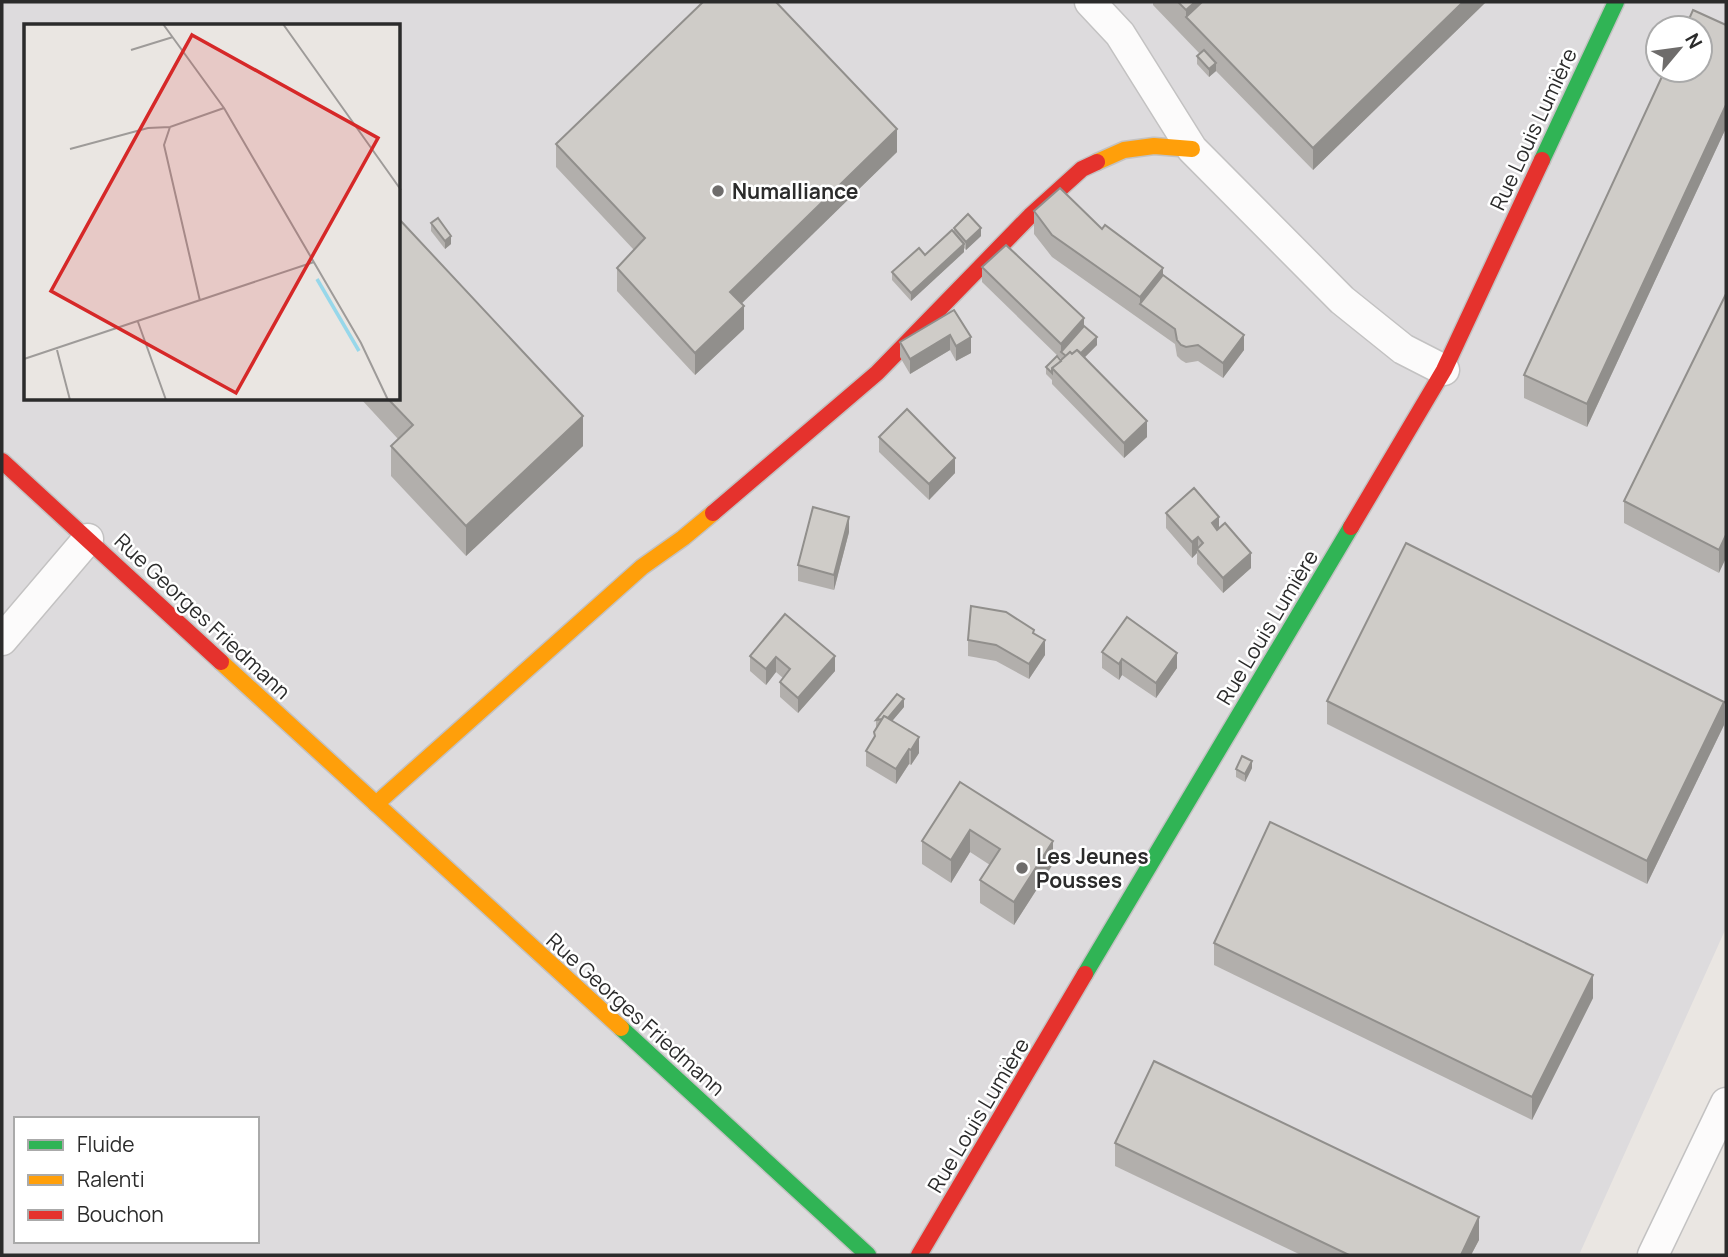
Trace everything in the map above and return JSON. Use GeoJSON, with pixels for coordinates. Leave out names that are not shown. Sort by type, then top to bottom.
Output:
{"type":"FeatureCollection","features":[{"type":"Feature","properties":{"kind":"street"},"geometry":{"type":"LineString","coordinates":[[1090,2],[1121,34],[1192,149],[1342,300],[1403,349],[1444,370]]}},
{"type":"Feature","properties":{"kind":"street","name":"Rue Louis Lumière"},"geometry":{"type":"LineString","coordinates":[[919,1255],[1444,370],[1616,2]]}},
{"type":"Feature","properties":{"kind":"street"},"geometry":{"type":"LineString","coordinates":[[376,804],[642,567],[682,538],[877,373],[1030,216],[1082,169],[1124,150],[1154,146],[1192,149]]}},
{"type":"Feature","properties":{"kind":"street","name":"Rue Georges Friedmann"},"geometry":{"type":"LineString","coordinates":[[2,461],[869,1255]]}},
{"type":"Feature","properties":{"kind":"street"},"geometry":{"type":"LineString","coordinates":[[2,640],[88,539]]}},
{"type":"Feature","properties":{"kind":"street"},"geometry":{"type":"LineString","coordinates":[[1653,1255],[1726,1103]]}},
{"type":"Feature","properties":{"kind":"shaded area"},"geometry":{"type":"Polygon","coordinates":[[[2,2],[1726,2],[1726,928],[1579,1255],[2,1255],[2,2]]]}},
{"type":"Feature","properties":{"kind":"building","name":"Numalliance"},"geometry":{"type":"Polygon","coordinates":[[[703,2],[776,2],[897,129],[730,292],[744,306],[695,353],[617,268],[645,238],[556,144],[703,2]]]}},
{"type":"Feature","properties":{"kind":"building"},"geometry":{"type":"Polygon","coordinates":[[[1178,2],[1195,2],[1186,10],[1178,2]]]}},
{"type":"Feature","properties":{"kind":"building"},"geometry":{"type":"Polygon","coordinates":[[[1202,2],[1463,2],[1313,148],[1186,17],[1202,2]]]}},
{"type":"Feature","properties":{"kind":"building"},"geometry":{"type":"Polygon","coordinates":[[[1714,20],[1726,25],[1726,105],[1587,404],[1524,375],[1659,84],[1714,84],[1714,20]]]}},
{"type":"Feature","properties":{"kind":"building"},"geometry":{"type":"Polygon","coordinates":[[[1204,50],[1216,63],[1209,69],[1197,56],[1204,50]]]}},
{"type":"Feature","properties":{"kind":"building"},"geometry":{"type":"Polygon","coordinates":[[[1060,188],[1102,229],[1105,225],[1163,268],[1140,297],[1052,235],[1034,211],[1060,188]]]}},
{"type":"Feature","properties":{"kind":"building"},"geometry":{"type":"Polygon","coordinates":[[[968,214],[981,228],[966,242],[954,228],[968,214]]]}},
{"type":"Feature","properties":{"kind":"building"},"geometry":{"type":"Polygon","coordinates":[[[438,218],[451,236],[445,241],[431,223],[438,218]]]}},
{"type":"Feature","properties":{"kind":"building"},"geometry":{"type":"Polygon","coordinates":[[[401,221],[583,416],[466,526],[391,446],[413,425],[390,401],[401,401],[401,221]]]}},
{"type":"Feature","properties":{"kind":"building"},"geometry":{"type":"Polygon","coordinates":[[[952,230],[964,244],[911,293],[892,272],[919,248],[925,255],[952,230]]]}},
{"type":"Feature","properties":{"kind":"building"},"geometry":{"type":"Polygon","coordinates":[[[1006,245],[1084,318],[1061,344],[982,267],[1006,245]]]}},
{"type":"Feature","properties":{"kind":"building"},"geometry":{"type":"Polygon","coordinates":[[[1163,275],[1244,335],[1223,363],[1198,345],[1181,345],[1175,329],[1140,304],[1163,275]]]}},
{"type":"Feature","properties":{"kind":"building"},"geometry":{"type":"Polygon","coordinates":[[[1726,294],[1726,535],[1719,550],[1624,501],[1726,294]]]}},
{"type":"Feature","properties":{"kind":"building"},"geometry":{"type":"Polygon","coordinates":[[[954,310],[971,337],[956,346],[950,335],[910,359],[900,342],[954,310]]]}},
{"type":"Feature","properties":{"kind":"building"},"geometry":{"type":"Polygon","coordinates":[[[1084,326],[1097,337],[1081,353],[1077,350],[1066,356],[1061,352],[1084,326]]]}},
{"type":"Feature","properties":{"kind":"building"},"geometry":{"type":"Polygon","coordinates":[[[1077,350],[1147,421],[1124,443],[1052,368],[1070,352],[1072,354],[1077,350]]]}},
{"type":"Feature","properties":{"kind":"building"},"geometry":{"type":"Polygon","coordinates":[[[1057,356],[1061,361],[1052,368],[1052,373],[1046,367],[1057,356]]]}},
{"type":"Feature","properties":{"kind":"building"},"geometry":{"type":"Polygon","coordinates":[[[907,409],[955,458],[929,484],[879,437],[907,409]]]}},
{"type":"Feature","properties":{"kind":"building"},"geometry":{"type":"Polygon","coordinates":[[[1194,488],[1219,517],[1212,523],[1217,530],[1225,523],[1251,553],[1223,578],[1197,549],[1203,543],[1198,537],[1192,542],[1166,513],[1194,488]]]}},
{"type":"Feature","properties":{"kind":"building"},"geometry":{"type":"Polygon","coordinates":[[[813,507],[849,517],[834,575],[798,565],[813,507]]]}},
{"type":"Feature","properties":{"kind":"building"},"geometry":{"type":"Polygon","coordinates":[[[1406,543],[1724,702],[1647,861],[1327,701],[1406,543]]]}},
{"type":"Feature","properties":{"kind":"building"},"geometry":{"type":"Polygon","coordinates":[[[971,606],[1006,612],[1045,640],[1029,664],[996,645],[968,640],[971,606]]]}},
{"type":"Feature","properties":{"kind":"building"},"geometry":{"type":"Polygon","coordinates":[[[785,614],[835,656],[798,698],[780,682],[790,669],[776,657],[766,669],[750,656],[785,614]]]}},
{"type":"Feature","properties":{"kind":"building"},"geometry":{"type":"Polygon","coordinates":[[[1127,617],[1177,653],[1156,683],[1122,659],[1119,664],[1102,652],[1127,617]]]}},
{"type":"Feature","properties":{"kind":"building"},"geometry":{"type":"Polygon","coordinates":[[[897,694],[904,699],[888,718],[884,716],[876,720],[897,694]]]}},
{"type":"Feature","properties":{"kind":"building"},"geometry":{"type":"Polygon","coordinates":[[[884,716],[919,737],[896,769],[866,751],[884,716]]]}},
{"type":"Feature","properties":{"kind":"building"},"geometry":{"type":"Polygon","coordinates":[[[1242,756],[1252,761],[1245,774],[1236,769],[1242,756]]]}},
{"type":"Feature","properties":{"kind":"building"},"geometry":{"type":"Polygon","coordinates":[[[960,782],[1053,841],[1014,902],[980,880],[1000,849],[970,830],[951,860],[922,841],[960,782]]]}},
{"type":"Feature","properties":{"kind":"building"},"geometry":{"type":"Polygon","coordinates":[[[1270,822],[1593,975],[1532,1097],[1214,943],[1270,822]]]}},
{"type":"Feature","properties":{"kind":"building"},"geometry":{"type":"Polygon","coordinates":[[[1154,1061],[1479,1217],[1461,1255],[1349,1255],[1115,1143],[1154,1061]]]}},
{"type":"Feature","properties":{"kind":"traffic: fast"},"geometry":{"type":"LineString","coordinates":[[1542,160],[1616,2]]}},
{"type":"Feature","properties":{"kind":"traffic: fast"},"geometry":{"type":"LineString","coordinates":[[1085,974],[1351,527]]}},
{"type":"Feature","properties":{"kind":"traffic: fast"},"geometry":{"type":"LineString","coordinates":[[621,1028],[868,1255]]}},
{"type":"Feature","properties":{"kind":"traffic: slow"},"geometry":{"type":"LineString","coordinates":[[1097,162],[1124,150],[1154,146],[1192,149]]}},
{"type":"Feature","properties":{"kind":"traffic: slow"},"geometry":{"type":"LineString","coordinates":[[376,804],[642,567],[713,513]]}},
{"type":"Feature","properties":{"kind":"traffic: slow"},"geometry":{"type":"LineString","coordinates":[[221,662],[621,1028]]}},
{"type":"Feature","properties":{"kind":"traffic: jam"},"geometry":{"type":"LineString","coordinates":[[1351,527],[1444,370],[1542,160]]}},
{"type":"Feature","properties":{"kind":"traffic: jam"},"geometry":{"type":"LineString","coordinates":[[713,513],[877,373],[1030,216],[1082,169],[1097,162]]}},
{"type":"Feature","properties":{"kind":"traffic: jam"},"geometry":{"type":"LineString","coordinates":[[2,461],[221,662]]}},
{"type":"Feature","properties":{"kind":"traffic: jam"},"geometry":{"type":"LineString","coordinates":[[919,1255],[1085,974]]}},
{"type":"Feature","properties":{"kind":"place","name":"Numalliance"},"geometry":{"type":"Point","coordinates":[718,191]}},
{"type":"Feature","properties":{"kind":"place","name":"Les Jeunes Pousses"},"geometry":{"type":"Point","coordinates":[1022,868]}}]}
